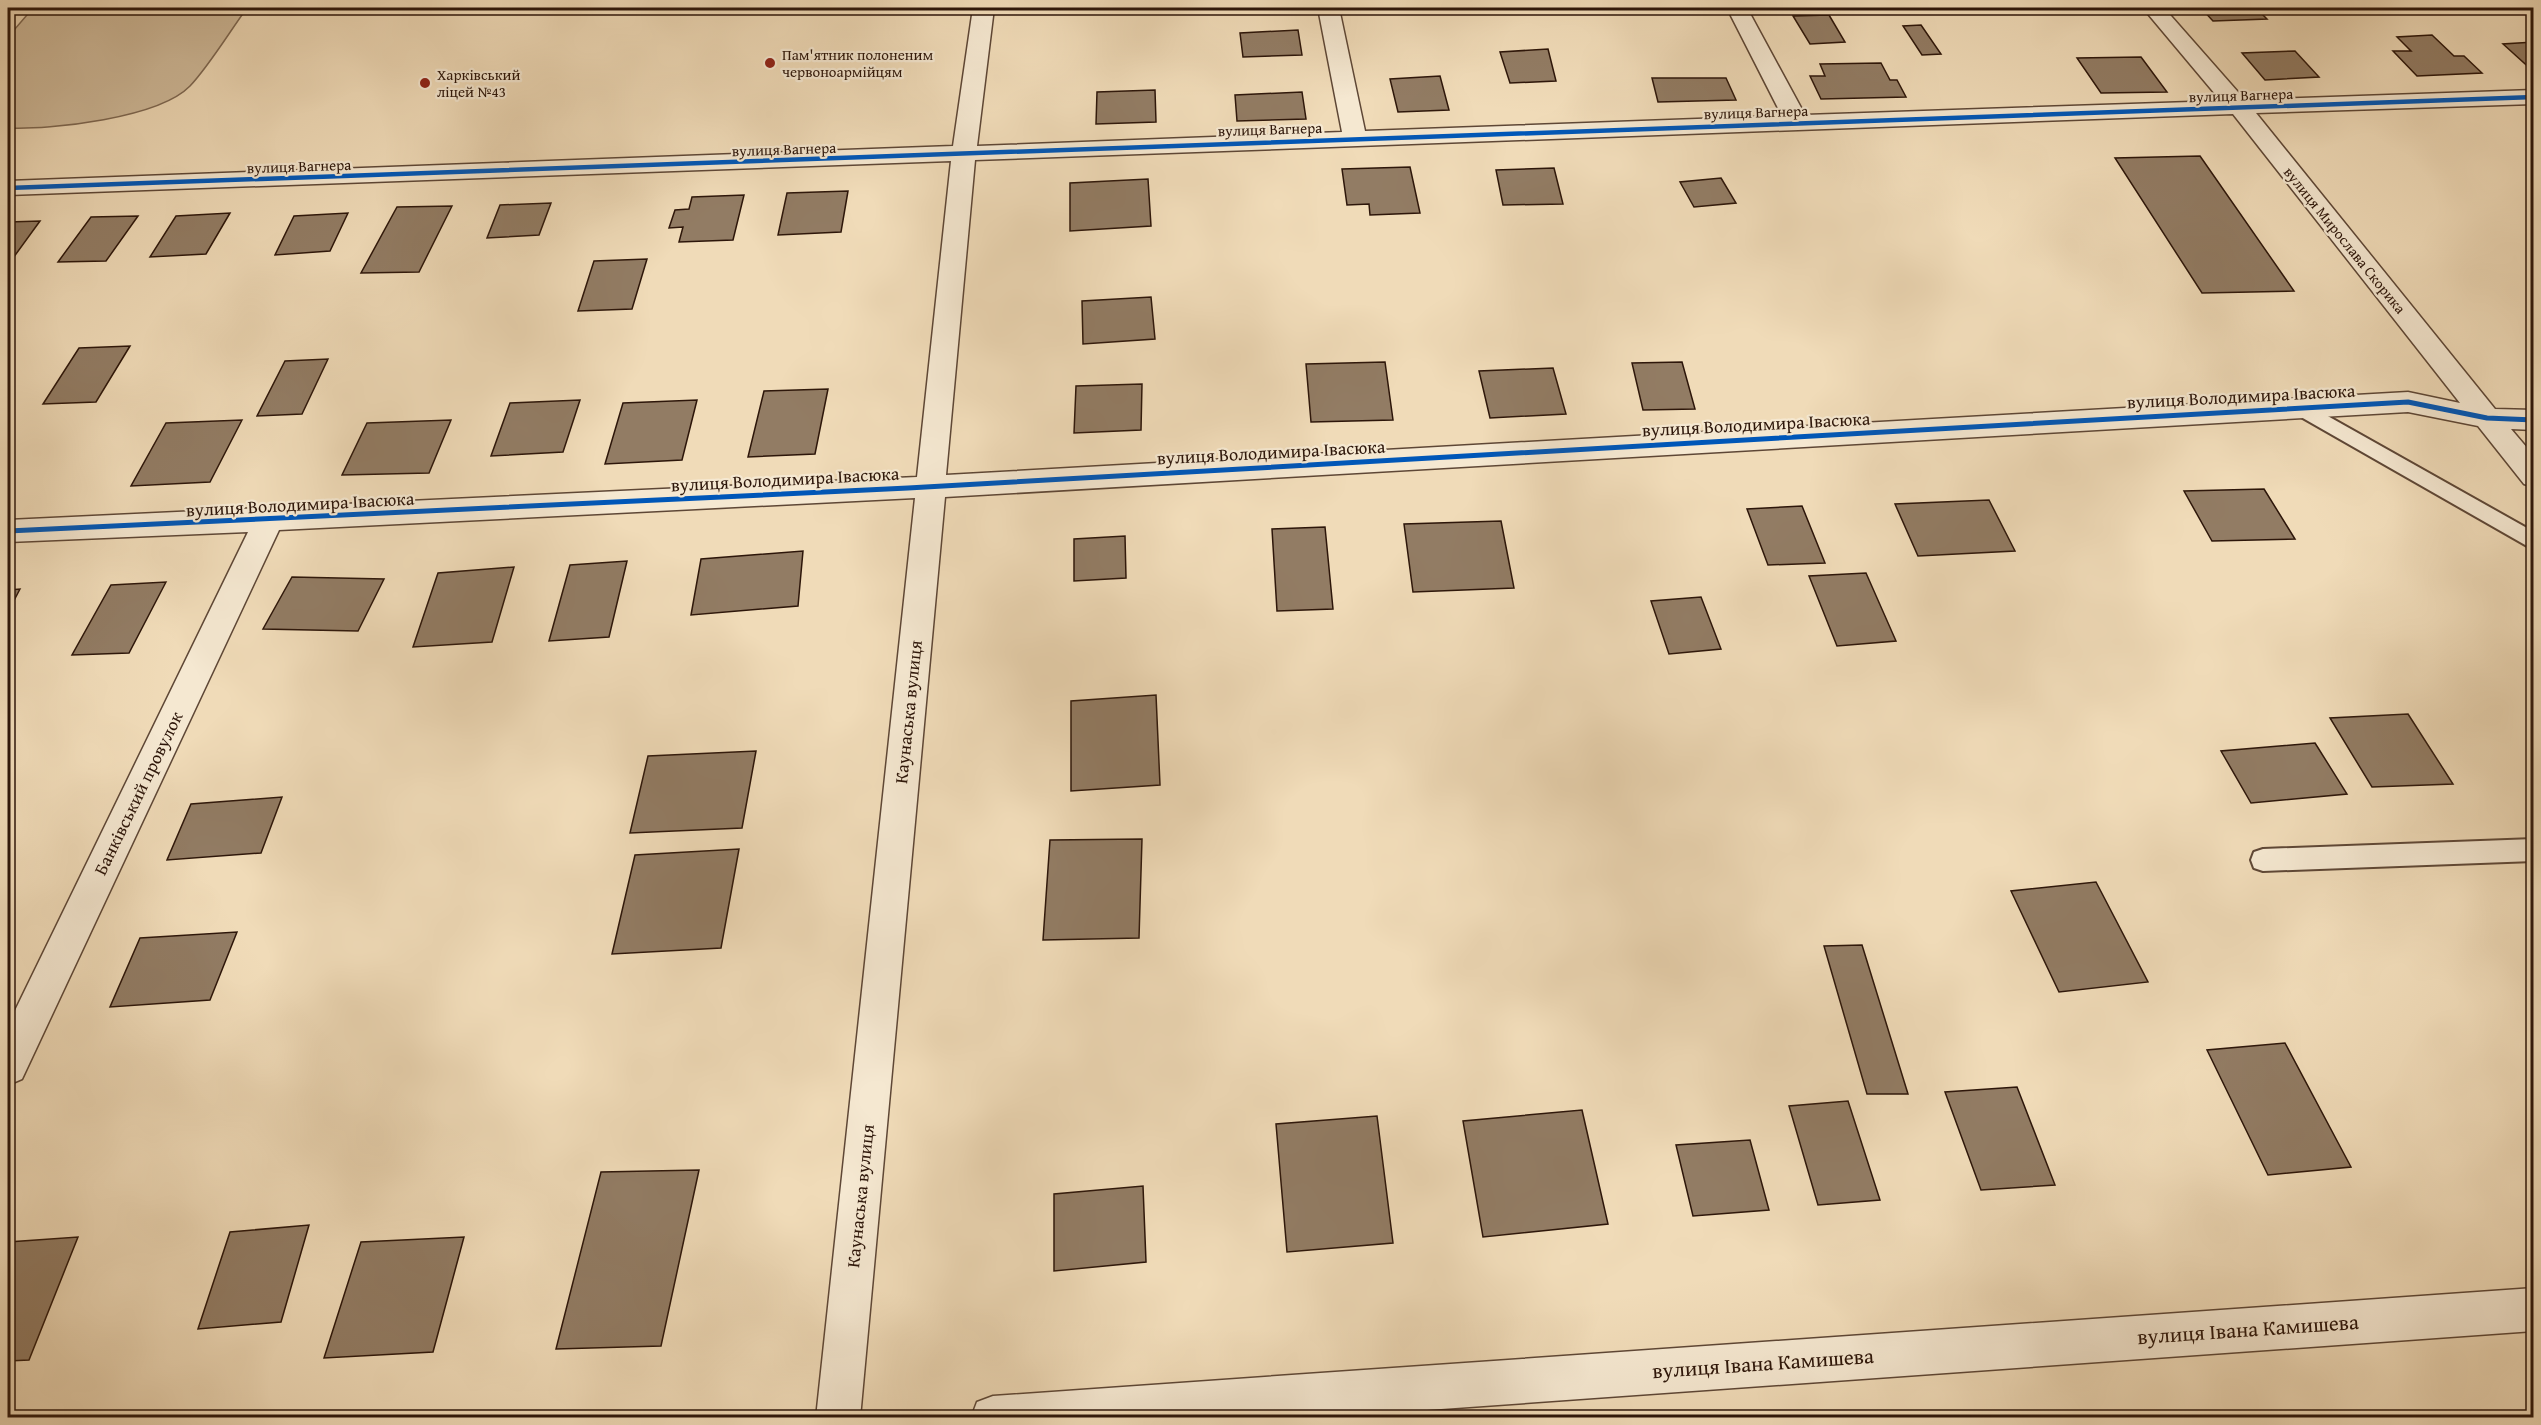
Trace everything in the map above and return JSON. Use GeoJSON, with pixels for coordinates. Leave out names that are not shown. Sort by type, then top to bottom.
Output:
{"type":"FeatureCollection","features":[{"type":"Feature","properties":{"kind":"street","name":"Каунаська вулиця"},"geometry":{"type":"LineString","coordinates":[[838,1418],[964,154],[983,8]]}},
{"type":"Feature","properties":{"kind":"street"},"geometry":{"type":"LineString","coordinates":[[1328,8],[1355,137]]}},
{"type":"Feature","properties":{"kind":"street"},"geometry":{"type":"LineString","coordinates":[[1737,8],[1797,122]]}},
{"type":"Feature","properties":{"kind":"street","name":"вулиця Мирослава Скорика"},"geometry":{"type":"LineString","coordinates":[[2153,8],[2239,107],[2534,477]]}},
{"type":"Feature","properties":{"kind":"street","name":"вулиця Вагнера"},"geometry":{"type":"LineString","coordinates":[[8,188],[964,154],[1355,137],[2534,97]]}},
{"type":"Feature","properties":{"kind":"street","name":"вулиця Володимира Івасюка"},"geometry":{"type":"LineString","coordinates":[[8,531],[268,521],[930,486],[2408,402],[2487,418],[2534,420]]}},
{"type":"Feature","properties":{"kind":"street","name":"Банківський провулок"},"geometry":{"type":"LineString","coordinates":[[8,1066],[268,521]]}},
{"type":"Feature","properties":{"kind":"street","name":"вулиця Івана Камишева"},"geometry":{"type":"LineString","coordinates":[[993,1418],[2534,1309]]}},
{"type":"Feature","properties":{"kind":"lane"},"geometry":{"type":"LineString","coordinates":[[2301,408],[2534,542]]}},
{"type":"Feature","properties":{"kind":"lane"},"geometry":{"type":"LineString","coordinates":[[2263,860],[2534,850]]}},
{"type":"Feature","properties":{"kind":"shaded area"},"geometry":{"type":"Polygon","coordinates":[[[33,8],[247,8],[197,78],[175,97],[155,106],[104,120],[50,127],[8,128],[8,37],[33,8]]]}},
{"type":"Feature","properties":{"kind":"building"},"geometry":{"type":"Polygon","coordinates":[[[344,8],[424,8],[422,11],[340,14],[344,8]]]}},
{"type":"Feature","properties":{"kind":"building"},"geometry":{"type":"Polygon","coordinates":[[[621,8],[720,8],[719,10],[618,14],[621,8]]]}},
{"type":"Feature","properties":{"kind":"building"},"geometry":{"type":"Polygon","coordinates":[[[2201,8],[2256,8],[2267,19],[2213,21],[2201,8]]]}},
{"type":"Feature","properties":{"kind":"building"},"geometry":{"type":"Polygon","coordinates":[[[1829,15],[1845,42],[1810,44],[1793,16],[1829,15]]]}},
{"type":"Feature","properties":{"kind":"building"},"geometry":{"type":"Polygon","coordinates":[[[1921,25],[1941,54],[1922,55],[1903,26],[1921,25]]]}},
{"type":"Feature","properties":{"kind":"building"},"geometry":{"type":"Polygon","coordinates":[[[1298,30],[1302,55],[1243,57],[1240,33],[1298,30]]]}},
{"type":"Feature","properties":{"kind":"building"},"geometry":{"type":"Polygon","coordinates":[[[2432,35],[2454,56],[2464,56],[2482,73],[2417,76],[2393,51],[2411,51],[2397,37],[2432,35]]]}},
{"type":"Feature","properties":{"kind":"building"},"geometry":{"type":"Polygon","coordinates":[[[2534,42],[2533,71],[2503,44],[2534,42]]]}},
{"type":"Feature","properties":{"kind":"building"},"geometry":{"type":"Polygon","coordinates":[[[1548,49],[1556,81],[1510,83],[1500,52],[1548,49]]]}},
{"type":"Feature","properties":{"kind":"building"},"geometry":{"type":"Polygon","coordinates":[[[2295,51],[2319,77],[2265,80],[2242,53],[2295,51]]]}},
{"type":"Feature","properties":{"kind":"building"},"geometry":{"type":"Polygon","coordinates":[[[2141,57],[2167,92],[2101,93],[2077,58],[2141,57]]]}},
{"type":"Feature","properties":{"kind":"building"},"geometry":{"type":"Polygon","coordinates":[[[1881,63],[1890,80],[1897,80],[1906,97],[1821,99],[1810,76],[1825,76],[1820,64],[1881,63]]]}},
{"type":"Feature","properties":{"kind":"building"},"geometry":{"type":"Polygon","coordinates":[[[1440,76],[1449,110],[1398,112],[1390,79],[1440,76]]]}},
{"type":"Feature","properties":{"kind":"building"},"geometry":{"type":"Polygon","coordinates":[[[1652,78],[1726,78],[1736,100],[1658,102],[1652,78]]]}},
{"type":"Feature","properties":{"kind":"building"},"geometry":{"type":"Polygon","coordinates":[[[1155,90],[1156,122],[1096,124],[1097,92],[1155,90]]]}},
{"type":"Feature","properties":{"kind":"building"},"geometry":{"type":"Polygon","coordinates":[[[1302,92],[1306,119],[1237,121],[1235,95],[1302,92]]]}},
{"type":"Feature","properties":{"kind":"building"},"geometry":{"type":"Polygon","coordinates":[[[2200,156],[2294,291],[2202,293],[2115,158],[2200,156]]]}},
{"type":"Feature","properties":{"kind":"building"},"geometry":{"type":"Polygon","coordinates":[[[1410,167],[1420,213],[1370,215],[1369,204],[1347,205],[1342,169],[1410,167]]]}},
{"type":"Feature","properties":{"kind":"building"},"geometry":{"type":"Polygon","coordinates":[[[1554,168],[1563,204],[1503,205],[1496,170],[1554,168]]]}},
{"type":"Feature","properties":{"kind":"building"},"geometry":{"type":"Polygon","coordinates":[[[1721,178],[1736,203],[1694,207],[1680,182],[1721,178]]]}},
{"type":"Feature","properties":{"kind":"building"},"geometry":{"type":"Polygon","coordinates":[[[1148,179],[1151,226],[1070,231],[1070,183],[1148,179]]]}},
{"type":"Feature","properties":{"kind":"building"},"geometry":{"type":"Polygon","coordinates":[[[848,191],[841,232],[778,235],[787,193],[848,191]]]}},
{"type":"Feature","properties":{"kind":"building"},"geometry":{"type":"Polygon","coordinates":[[[744,195],[733,240],[679,242],[683,227],[669,228],[675,210],[689,209],[692,197],[744,195]]]}},
{"type":"Feature","properties":{"kind":"building"},"geometry":{"type":"Polygon","coordinates":[[[551,203],[539,235],[487,238],[500,205],[551,203]]]}},
{"type":"Feature","properties":{"kind":"building"},"geometry":{"type":"Polygon","coordinates":[[[452,206],[419,272],[361,273],[397,207],[452,206]]]}},
{"type":"Feature","properties":{"kind":"building"},"geometry":{"type":"Polygon","coordinates":[[[230,213],[206,254],[150,257],[176,216],[230,213]]]}},
{"type":"Feature","properties":{"kind":"building"},"geometry":{"type":"Polygon","coordinates":[[[348,213],[330,251],[275,255],[294,216],[348,213]]]}},
{"type":"Feature","properties":{"kind":"building"},"geometry":{"type":"Polygon","coordinates":[[[138,216],[106,261],[58,262],[91,217],[138,216]]]}},
{"type":"Feature","properties":{"kind":"building"},"geometry":{"type":"Polygon","coordinates":[[[40,221],[8,265],[8,222],[40,221]]]}},
{"type":"Feature","properties":{"kind":"building"},"geometry":{"type":"Polygon","coordinates":[[[647,259],[632,309],[578,311],[594,261],[647,259]]]}},
{"type":"Feature","properties":{"kind":"building"},"geometry":{"type":"Polygon","coordinates":[[[1151,297],[1155,339],[1083,344],[1082,301],[1151,297]]]}},
{"type":"Feature","properties":{"kind":"building"},"geometry":{"type":"Polygon","coordinates":[[[130,346],[96,402],[43,404],[79,348],[130,346]]]}},
{"type":"Feature","properties":{"kind":"building"},"geometry":{"type":"Polygon","coordinates":[[[328,359],[302,414],[257,416],[285,361],[328,359]]]}},
{"type":"Feature","properties":{"kind":"building"},"geometry":{"type":"Polygon","coordinates":[[[1385,362],[1393,420],[1311,422],[1306,364],[1385,362]]]}},
{"type":"Feature","properties":{"kind":"building"},"geometry":{"type":"Polygon","coordinates":[[[1682,362],[1695,409],[1643,410],[1632,363],[1682,362]]]}},
{"type":"Feature","properties":{"kind":"building"},"geometry":{"type":"Polygon","coordinates":[[[1553,368],[1566,414],[1490,418],[1479,371],[1553,368]]]}},
{"type":"Feature","properties":{"kind":"building"},"geometry":{"type":"Polygon","coordinates":[[[1142,384],[1141,430],[1074,433],[1076,386],[1142,384]]]}},
{"type":"Feature","properties":{"kind":"building"},"geometry":{"type":"Polygon","coordinates":[[[828,389],[815,454],[748,457],[764,391],[828,389]]]}},
{"type":"Feature","properties":{"kind":"building"},"geometry":{"type":"Polygon","coordinates":[[[580,400],[563,452],[491,456],[510,403],[580,400]]]}},
{"type":"Feature","properties":{"kind":"building"},"geometry":{"type":"Polygon","coordinates":[[[697,400],[682,460],[605,464],[623,403],[697,400]]]}},
{"type":"Feature","properties":{"kind":"building"},"geometry":{"type":"Polygon","coordinates":[[[242,420],[210,482],[131,486],[166,423],[242,420]]]}},
{"type":"Feature","properties":{"kind":"building"},"geometry":{"type":"Polygon","coordinates":[[[451,420],[429,473],[342,475],[367,423],[451,420]]]}},
{"type":"Feature","properties":{"kind":"building"},"geometry":{"type":"Polygon","coordinates":[[[2264,489],[2295,539],[2212,541],[2184,491],[2264,489]]]}},
{"type":"Feature","properties":{"kind":"building"},"geometry":{"type":"Polygon","coordinates":[[[1989,500],[2015,551],[1918,556],[1895,504],[1989,500]]]}},
{"type":"Feature","properties":{"kind":"building"},"geometry":{"type":"Polygon","coordinates":[[[1802,506],[1825,563],[1768,565],[1747,509],[1802,506]]]}},
{"type":"Feature","properties":{"kind":"building"},"geometry":{"type":"Polygon","coordinates":[[[1501,521],[1514,588],[1413,592],[1404,524],[1501,521]]]}},
{"type":"Feature","properties":{"kind":"building"},"geometry":{"type":"Polygon","coordinates":[[[1325,527],[1333,609],[1277,611],[1272,529],[1325,527]]]}},
{"type":"Feature","properties":{"kind":"building"},"geometry":{"type":"Polygon","coordinates":[[[1125,536],[1126,578],[1074,581],[1074,539],[1125,536]]]}},
{"type":"Feature","properties":{"kind":"building"},"geometry":{"type":"Polygon","coordinates":[[[803,551],[798,606],[691,615],[701,559],[803,551]]]}},
{"type":"Feature","properties":{"kind":"building"},"geometry":{"type":"Polygon","coordinates":[[[627,561],[609,637],[549,641],[570,565],[627,561]]]}},
{"type":"Feature","properties":{"kind":"building"},"geometry":{"type":"Polygon","coordinates":[[[514,567],[492,642],[413,647],[438,573],[514,567]]]}},
{"type":"Feature","properties":{"kind":"building"},"geometry":{"type":"Polygon","coordinates":[[[1866,573],[1896,641],[1837,646],[1809,576],[1866,573]]]}},
{"type":"Feature","properties":{"kind":"building"},"geometry":{"type":"Polygon","coordinates":[[[292,577],[384,579],[358,631],[263,629],[292,577]]]}},
{"type":"Feature","properties":{"kind":"building"},"geometry":{"type":"Polygon","coordinates":[[[166,582],[129,653],[72,655],[111,585],[166,582]]]}},
{"type":"Feature","properties":{"kind":"building"},"geometry":{"type":"Polygon","coordinates":[[[20,589],[8,612],[8,590],[20,589]]]}},
{"type":"Feature","properties":{"kind":"building"},"geometry":{"type":"Polygon","coordinates":[[[1701,597],[1721,649],[1669,654],[1651,601],[1701,597]]]}},
{"type":"Feature","properties":{"kind":"building"},"geometry":{"type":"Polygon","coordinates":[[[1156,695],[1160,785],[1071,791],[1071,701],[1156,695]]]}},
{"type":"Feature","properties":{"kind":"building"},"geometry":{"type":"Polygon","coordinates":[[[2408,714],[2453,784],[2372,787],[2330,718],[2408,714]]]}},
{"type":"Feature","properties":{"kind":"building"},"geometry":{"type":"Polygon","coordinates":[[[2315,743],[2347,794],[2251,803],[2221,751],[2315,743]]]}},
{"type":"Feature","properties":{"kind":"building"},"geometry":{"type":"Polygon","coordinates":[[[756,751],[742,828],[630,833],[648,756],[756,751]]]}},
{"type":"Feature","properties":{"kind":"building"},"geometry":{"type":"Polygon","coordinates":[[[282,797],[261,853],[167,860],[191,804],[282,797]]]}},
{"type":"Feature","properties":{"kind":"building"},"geometry":{"type":"Polygon","coordinates":[[[1142,839],[1139,938],[1043,940],[1050,840],[1142,839]]]}},
{"type":"Feature","properties":{"kind":"building"},"geometry":{"type":"Polygon","coordinates":[[[739,849],[721,948],[612,954],[635,855],[739,849]]]}},
{"type":"Feature","properties":{"kind":"building"},"geometry":{"type":"Polygon","coordinates":[[[2096,882],[2148,982],[2059,992],[2011,891],[2096,882]]]}},
{"type":"Feature","properties":{"kind":"building"},"geometry":{"type":"Polygon","coordinates":[[[237,932],[210,1000],[110,1007],[140,938],[237,932]]]}},
{"type":"Feature","properties":{"kind":"building"},"geometry":{"type":"Polygon","coordinates":[[[1862,945],[1908,1094],[1867,1094],[1824,946],[1862,945]]]}},
{"type":"Feature","properties":{"kind":"building"},"geometry":{"type":"Polygon","coordinates":[[[2285,1043],[2351,1167],[2268,1175],[2207,1050],[2285,1043]]]}},
{"type":"Feature","properties":{"kind":"building"},"geometry":{"type":"Polygon","coordinates":[[[2017,1087],[2055,1185],[1981,1190],[1945,1092],[2017,1087]]]}},
{"type":"Feature","properties":{"kind":"building"},"geometry":{"type":"Polygon","coordinates":[[[1848,1101],[1880,1200],[1818,1205],[1789,1106],[1848,1101]]]}},
{"type":"Feature","properties":{"kind":"building"},"geometry":{"type":"Polygon","coordinates":[[[1582,1110],[1608,1224],[1483,1237],[1463,1121],[1582,1110]]]}},
{"type":"Feature","properties":{"kind":"building"},"geometry":{"type":"Polygon","coordinates":[[[1377,1116],[1393,1243],[1287,1252],[1276,1124],[1377,1116]]]}},
{"type":"Feature","properties":{"kind":"building"},"geometry":{"type":"Polygon","coordinates":[[[1750,1140],[1769,1210],[1693,1216],[1676,1145],[1750,1140]]]}},
{"type":"Feature","properties":{"kind":"building"},"geometry":{"type":"Polygon","coordinates":[[[699,1170],[661,1346],[556,1349],[601,1172],[699,1170]]]}},
{"type":"Feature","properties":{"kind":"building"},"geometry":{"type":"Polygon","coordinates":[[[1143,1186],[1146,1262],[1054,1271],[1054,1194],[1143,1186]]]}},
{"type":"Feature","properties":{"kind":"building"},"geometry":{"type":"Polygon","coordinates":[[[309,1225],[281,1322],[198,1329],[230,1232],[309,1225]]]}},
{"type":"Feature","properties":{"kind":"building"},"geometry":{"type":"Polygon","coordinates":[[[78,1237],[29,1360],[8,1361],[8,1242],[78,1237]]]}},
{"type":"Feature","properties":{"kind":"building"},"geometry":{"type":"Polygon","coordinates":[[[464,1237],[433,1352],[324,1358],[361,1242],[464,1237]]]}},
{"type":"Feature","properties":{"kind":"cycle path"},"geometry":{"type":"LineString","coordinates":[[8,188],[2534,97]]}},
{"type":"Feature","properties":{"kind":"cycle path"},"geometry":{"type":"LineString","coordinates":[[8,531],[908,488],[2408,402],[2487,418],[2534,420]]}},
{"type":"Feature","properties":{"kind":"place","name":"Пам'ятник полоненим червоноармійцям"},"geometry":{"type":"Point","coordinates":[770,63]}},
{"type":"Feature","properties":{"kind":"place","name":"Харківський ліцей №43"},"geometry":{"type":"Point","coordinates":[425,83]}}]}
